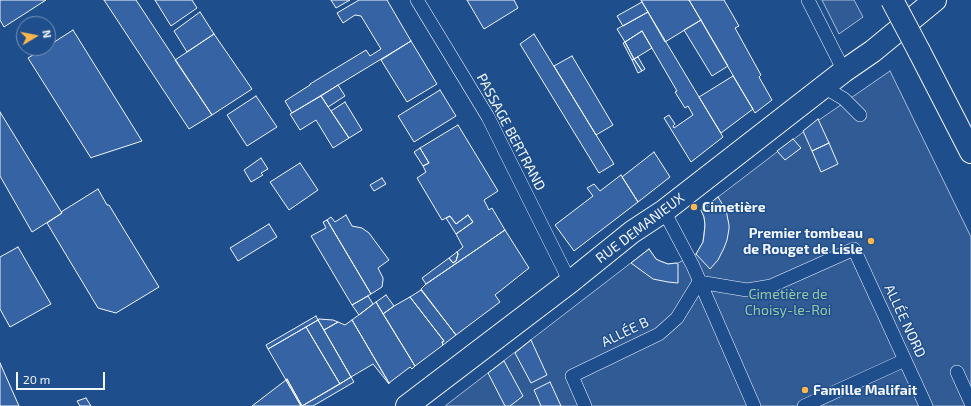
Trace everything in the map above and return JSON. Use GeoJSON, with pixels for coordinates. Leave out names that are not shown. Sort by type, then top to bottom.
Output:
{"type":"FeatureCollection","features":[{"type":"Feature","properties":{"kind":"street"},"geometry":{"type":"LineString","coordinates":[[892,0],[971,152]]}},
{"type":"Feature","properties":{"kind":"street","name":"RUE DEMANIEUX"},"geometry":{"type":"LineString","coordinates":[[407,406],[570,282],[632,232],[664,211],[844,71],[872,51],[934,0]]}},
{"type":"Feature","properties":{"kind":"lane","name":"PASSAGE BERTRAND"},"geometry":{"type":"LineString","coordinates":[[417,0],[488,117],[570,282]]}},
{"type":"Feature","properties":{"kind":"lane"},"geometry":{"type":"LineString","coordinates":[[808,0],[844,71]]}},
{"type":"Feature","properties":{"kind":"lane"},"geometry":{"type":"LineString","coordinates":[[824,87],[844,99],[860,115]]}},
{"type":"Feature","properties":{"kind":"lane"},"geometry":{"type":"LineString","coordinates":[[664,211],[689,258],[754,406]]}},
{"type":"Feature","properties":{"kind":"lane","name":"ALLÉE NORD"},"geometry":{"type":"LineString","coordinates":[[699,282],[747,290],[771,286],[854,249],[926,406]]}},
{"type":"Feature","properties":{"kind":"lane","name":"ALLÉE B"},"geometry":{"type":"LineString","coordinates":[[585,406],[572,376],[659,334],[677,318],[699,282]]}},
{"type":"Feature","properties":{"kind":"lane"},"geometry":{"type":"LineString","coordinates":[[804,406],[906,360]]}},
{"type":"Feature","properties":{"kind":"lane"},"geometry":{"type":"LineString","coordinates":[[957,372],[971,403]]}},
{"type":"Feature","properties":{"kind":"shaded area"},"geometry":{"type":"Polygon","coordinates":[[[822,0],[854,0],[863,17],[839,34],[822,0]]]}},
{"type":"Feature","properties":{"kind":"shaded area","name":"Cimetière de Choisy-le-Roi"},"geometry":{"type":"Polygon","coordinates":[[[890,71],[971,237],[971,406],[445,406],[649,249],[656,259],[668,264],[678,263],[696,254],[703,242],[705,225],[701,210],[819,120],[890,71]]]}},
{"type":"Feature","properties":{"kind":"building"},"geometry":{"type":"Polygon","coordinates":[[[0,0],[46,0],[21,16],[16,16],[16,19],[4,27],[0,20],[0,0]]]}},
{"type":"Feature","properties":{"kind":"building"},"geometry":{"type":"Polygon","coordinates":[[[104,0],[136,0],[212,115],[189,129],[104,0]]]}},
{"type":"Feature","properties":{"kind":"building"},"geometry":{"type":"Polygon","coordinates":[[[155,0],[192,0],[197,8],[171,26],[155,0]]]}},
{"type":"Feature","properties":{"kind":"building"},"geometry":{"type":"Polygon","coordinates":[[[331,0],[350,0],[336,8],[331,0]]]}},
{"type":"Feature","properties":{"kind":"building"},"geometry":{"type":"Polygon","coordinates":[[[359,0],[387,0],[411,41],[292,113],[285,101],[366,50],[370,56],[381,49],[361,16],[355,15],[343,23],[337,13],[359,0]]]}},
{"type":"Feature","properties":{"kind":"building"},"geometry":{"type":"Polygon","coordinates":[[[467,0],[514,0],[518,8],[484,29],[467,0]]]}},
{"type":"Feature","properties":{"kind":"building"},"geometry":{"type":"Polygon","coordinates":[[[641,0],[689,0],[701,20],[665,42],[641,0]]]}},
{"type":"Feature","properties":{"kind":"building"},"geometry":{"type":"Polygon","coordinates":[[[689,0],[724,0],[739,26],[735,28],[761,75],[759,77],[772,100],[755,113],[689,0]]]}},
{"type":"Feature","properties":{"kind":"building"},"geometry":{"type":"Polygon","coordinates":[[[642,2],[648,12],[623,26],[617,16],[642,2]]]}},
{"type":"Feature","properties":{"kind":"building"},"geometry":{"type":"Polygon","coordinates":[[[200,12],[214,34],[187,52],[174,31],[200,12]]]}},
{"type":"Feature","properties":{"kind":"building"},"geometry":{"type":"Polygon","coordinates":[[[648,12],[723,137],[691,162],[664,118],[669,115],[675,124],[673,126],[674,128],[693,115],[688,106],[685,108],[675,92],[677,91],[642,31],[625,42],[617,29],[648,12]]]}},
{"type":"Feature","properties":{"kind":"building"},"geometry":{"type":"Polygon","coordinates":[[[701,20],[728,66],[712,76],[684,30],[701,20]]]}},
{"type":"Feature","properties":{"kind":"building"},"geometry":{"type":"Polygon","coordinates":[[[73,30],[142,141],[91,158],[28,58],[31,56],[56,56],[56,41],[73,30]]]}},
{"type":"Feature","properties":{"kind":"building"},"geometry":{"type":"Polygon","coordinates":[[[642,31],[652,48],[634,59],[625,42],[642,31]]]}},
{"type":"Feature","properties":{"kind":"building"},"geometry":{"type":"Polygon","coordinates":[[[214,34],[252,89],[212,115],[175,60],[214,34]]]}},
{"type":"Feature","properties":{"kind":"building"},"geometry":{"type":"Polygon","coordinates":[[[534,34],[614,164],[599,173],[520,44],[534,34]]]}},
{"type":"Feature","properties":{"kind":"building"},"geometry":{"type":"Polygon","coordinates":[[[411,41],[437,84],[407,102],[381,60],[411,41]]]}},
{"type":"Feature","properties":{"kind":"building"},"geometry":{"type":"Polygon","coordinates":[[[625,42],[634,59],[632,60],[623,43],[625,42]]]}},
{"type":"Feature","properties":{"kind":"building"},"geometry":{"type":"Polygon","coordinates":[[[572,56],[613,125],[596,135],[554,66],[572,56]]]}},
{"type":"Feature","properties":{"kind":"building"},"geometry":{"type":"Polygon","coordinates":[[[638,57],[645,69],[642,71],[634,59],[638,57]]]}},
{"type":"Feature","properties":{"kind":"building"},"geometry":{"type":"Polygon","coordinates":[[[634,59],[642,71],[638,73],[632,60],[634,59]]]}},
{"type":"Feature","properties":{"kind":"building"},"geometry":{"type":"Polygon","coordinates":[[[733,76],[753,109],[721,133],[699,97],[733,76]]]}},
{"type":"Feature","properties":{"kind":"building"},"geometry":{"type":"Polygon","coordinates":[[[338,85],[345,96],[328,107],[321,96],[338,85]]]}},
{"type":"Feature","properties":{"kind":"building"},"geometry":{"type":"Polygon","coordinates":[[[440,90],[456,116],[414,142],[398,116],[440,90]]]}},
{"type":"Feature","properties":{"kind":"building"},"geometry":{"type":"Polygon","coordinates":[[[256,96],[277,127],[247,146],[227,115],[256,96]]]}},
{"type":"Feature","properties":{"kind":"building"},"geometry":{"type":"Polygon","coordinates":[[[321,96],[349,138],[333,148],[316,120],[300,130],[290,114],[321,96]]]}},
{"type":"Feature","properties":{"kind":"building"},"geometry":{"type":"Polygon","coordinates":[[[345,102],[362,130],[349,138],[331,111],[345,102]]]}},
{"type":"Feature","properties":{"kind":"building"},"geometry":{"type":"Polygon","coordinates":[[[0,112],[62,213],[32,232],[0,176],[0,112]]]}},
{"type":"Feature","properties":{"kind":"building"},"geometry":{"type":"Polygon","coordinates":[[[818,119],[829,143],[812,151],[803,131],[818,119]]]}},
{"type":"Feature","properties":{"kind":"building"},"geometry":{"type":"Polygon","coordinates":[[[458,125],[498,191],[484,200],[489,210],[492,208],[505,230],[426,284],[422,278],[449,258],[453,263],[456,261],[458,254],[457,252],[463,247],[456,234],[473,222],[468,215],[456,224],[450,216],[442,220],[417,178],[426,172],[423,166],[429,163],[420,148],[458,125]]]}},
{"type":"Feature","properties":{"kind":"building"},"geometry":{"type":"Polygon","coordinates":[[[793,139],[801,148],[785,160],[777,151],[793,139]]]}},
{"type":"Feature","properties":{"kind":"building"},"geometry":{"type":"Polygon","coordinates":[[[829,143],[838,164],[821,172],[812,151],[829,143]]]}},
{"type":"Feature","properties":{"kind":"building"},"geometry":{"type":"Polygon","coordinates":[[[420,148],[429,163],[423,166],[414,152],[420,148]]]}},
{"type":"Feature","properties":{"kind":"building"},"geometry":{"type":"Polygon","coordinates":[[[654,152],[670,177],[638,202],[622,177],[654,152]]]}},
{"type":"Feature","properties":{"kind":"building"},"geometry":{"type":"Polygon","coordinates":[[[261,158],[268,169],[261,173],[263,175],[251,182],[244,170],[261,158]]]}},
{"type":"Feature","properties":{"kind":"building"},"geometry":{"type":"Polygon","coordinates":[[[300,163],[318,190],[289,210],[270,182],[300,163]]]}},
{"type":"Feature","properties":{"kind":"building"},"geometry":{"type":"Polygon","coordinates":[[[621,175],[638,202],[574,251],[555,225],[593,196],[587,188],[594,184],[600,191],[621,175]]]}},
{"type":"Feature","properties":{"kind":"building"},"geometry":{"type":"Polygon","coordinates":[[[382,178],[386,184],[374,191],[370,185],[382,178]]]}},
{"type":"Feature","properties":{"kind":"building"},"geometry":{"type":"Polygon","coordinates":[[[98,189],[159,287],[116,313],[98,308],[47,223],[62,213],[61,212],[98,189]]]}},
{"type":"Feature","properties":{"kind":"building"},"geometry":{"type":"Polygon","coordinates":[[[718,197],[726,210],[729,229],[724,248],[718,260],[710,269],[696,254],[703,242],[704,235],[705,225],[701,210],[718,197]]]}},
{"type":"Feature","properties":{"kind":"building"},"geometry":{"type":"Polygon","coordinates":[[[346,215],[352,226],[362,228],[369,233],[389,260],[378,268],[383,278],[382,287],[371,294],[327,220],[331,217],[335,222],[346,215]]]}},
{"type":"Feature","properties":{"kind":"building"},"geometry":{"type":"Polygon","coordinates":[[[468,215],[473,222],[456,234],[446,218],[450,216],[456,224],[468,215]]]}},
{"type":"Feature","properties":{"kind":"building"},"geometry":{"type":"Polygon","coordinates":[[[327,220],[371,294],[352,305],[311,236],[326,228],[323,222],[327,220]]]}},
{"type":"Feature","properties":{"kind":"building"},"geometry":{"type":"Polygon","coordinates":[[[269,224],[277,237],[238,261],[230,248],[269,224]]]}},
{"type":"Feature","properties":{"kind":"building"},"geometry":{"type":"Polygon","coordinates":[[[505,230],[529,268],[495,295],[500,302],[456,335],[421,289],[426,284],[505,230]]]}},
{"type":"Feature","properties":{"kind":"building"},"geometry":{"type":"Polygon","coordinates":[[[18,247],[51,304],[10,327],[0,309],[0,257],[18,247]]]}},
{"type":"Feature","properties":{"kind":"building"},"geometry":{"type":"Polygon","coordinates":[[[649,249],[656,259],[668,264],[678,264],[678,283],[653,279],[631,263],[649,249]]]}},
{"type":"Feature","properties":{"kind":"building"},"geometry":{"type":"Polygon","coordinates":[[[457,252],[458,254],[456,261],[453,263],[449,258],[457,252]]]}},
{"type":"Feature","properties":{"kind":"building"},"geometry":{"type":"Polygon","coordinates":[[[421,290],[456,335],[443,345],[442,342],[444,341],[410,297],[421,290]]]}},
{"type":"Feature","properties":{"kind":"building"},"geometry":{"type":"Polygon","coordinates":[[[386,295],[394,306],[383,314],[376,302],[386,295]]]}},
{"type":"Feature","properties":{"kind":"building"},"geometry":{"type":"Polygon","coordinates":[[[368,296],[373,304],[359,315],[352,305],[368,296]]]}},
{"type":"Feature","properties":{"kind":"building"},"geometry":{"type":"Polygon","coordinates":[[[410,297],[444,341],[442,342],[443,345],[415,366],[383,314],[410,297]]]}},
{"type":"Feature","properties":{"kind":"building"},"geometry":{"type":"Polygon","coordinates":[[[376,302],[415,366],[412,369],[410,367],[389,383],[352,320],[376,302]]]}},
{"type":"Feature","properties":{"kind":"building"},"geometry":{"type":"Polygon","coordinates":[[[316,316],[318,320],[268,349],[266,345],[316,316]]]}},
{"type":"Feature","properties":{"kind":"building"},"geometry":{"type":"Polygon","coordinates":[[[318,320],[338,322],[324,330],[318,320]]]}},
{"type":"Feature","properties":{"kind":"building"},"geometry":{"type":"Polygon","coordinates":[[[318,320],[351,377],[340,384],[306,327],[318,320]]]}},
{"type":"Feature","properties":{"kind":"building"},"geometry":{"type":"Polygon","coordinates":[[[352,320],[389,384],[373,364],[351,377],[324,330],[338,322],[345,325],[352,320]]]}},
{"type":"Feature","properties":{"kind":"building"},"geometry":{"type":"Polygon","coordinates":[[[306,327],[340,384],[302,406],[268,349],[306,327]]]}},
{"type":"Feature","properties":{"kind":"building"},"geometry":{"type":"Polygon","coordinates":[[[531,340],[547,375],[531,383],[515,353],[531,340]]]}},
{"type":"Feature","properties":{"kind":"building"},"geometry":{"type":"Polygon","coordinates":[[[504,361],[523,396],[510,406],[505,406],[488,373],[504,361]]]}},
{"type":"Feature","properties":{"kind":"building"},"geometry":{"type":"Polygon","coordinates":[[[0,363],[19,406],[0,406],[0,363]]]}},
{"type":"Feature","properties":{"kind":"building"},"geometry":{"type":"Polygon","coordinates":[[[351,377],[354,382],[313,406],[302,406],[351,377]]]}},
{"type":"Feature","properties":{"kind":"building"},"geometry":{"type":"Polygon","coordinates":[[[287,379],[302,406],[286,380],[287,379]]]}},
{"type":"Feature","properties":{"kind":"building"},"geometry":{"type":"Polygon","coordinates":[[[286,380],[301,406],[252,406],[286,380]]]}},
{"type":"Feature","properties":{"kind":"building"},"geometry":{"type":"Polygon","coordinates":[[[550,382],[561,406],[541,406],[534,390],[550,382]]]}},
{"type":"Feature","properties":{"kind":"building"},"geometry":{"type":"Polygon","coordinates":[[[86,398],[91,406],[80,406],[77,401],[86,398]]]}},
{"type":"Feature","properties":{"kind":"place","name":"Cimetière"},"geometry":{"type":"Point","coordinates":[694,207]}},
{"type":"Feature","properties":{"kind":"place","name":"Premier tombeau de Rouget de Lisle"},"geometry":{"type":"Point","coordinates":[871,241]}},
{"type":"Feature","properties":{"kind":"place","name":"Famille Malifait"},"geometry":{"type":"Point","coordinates":[805,390]}}]}
